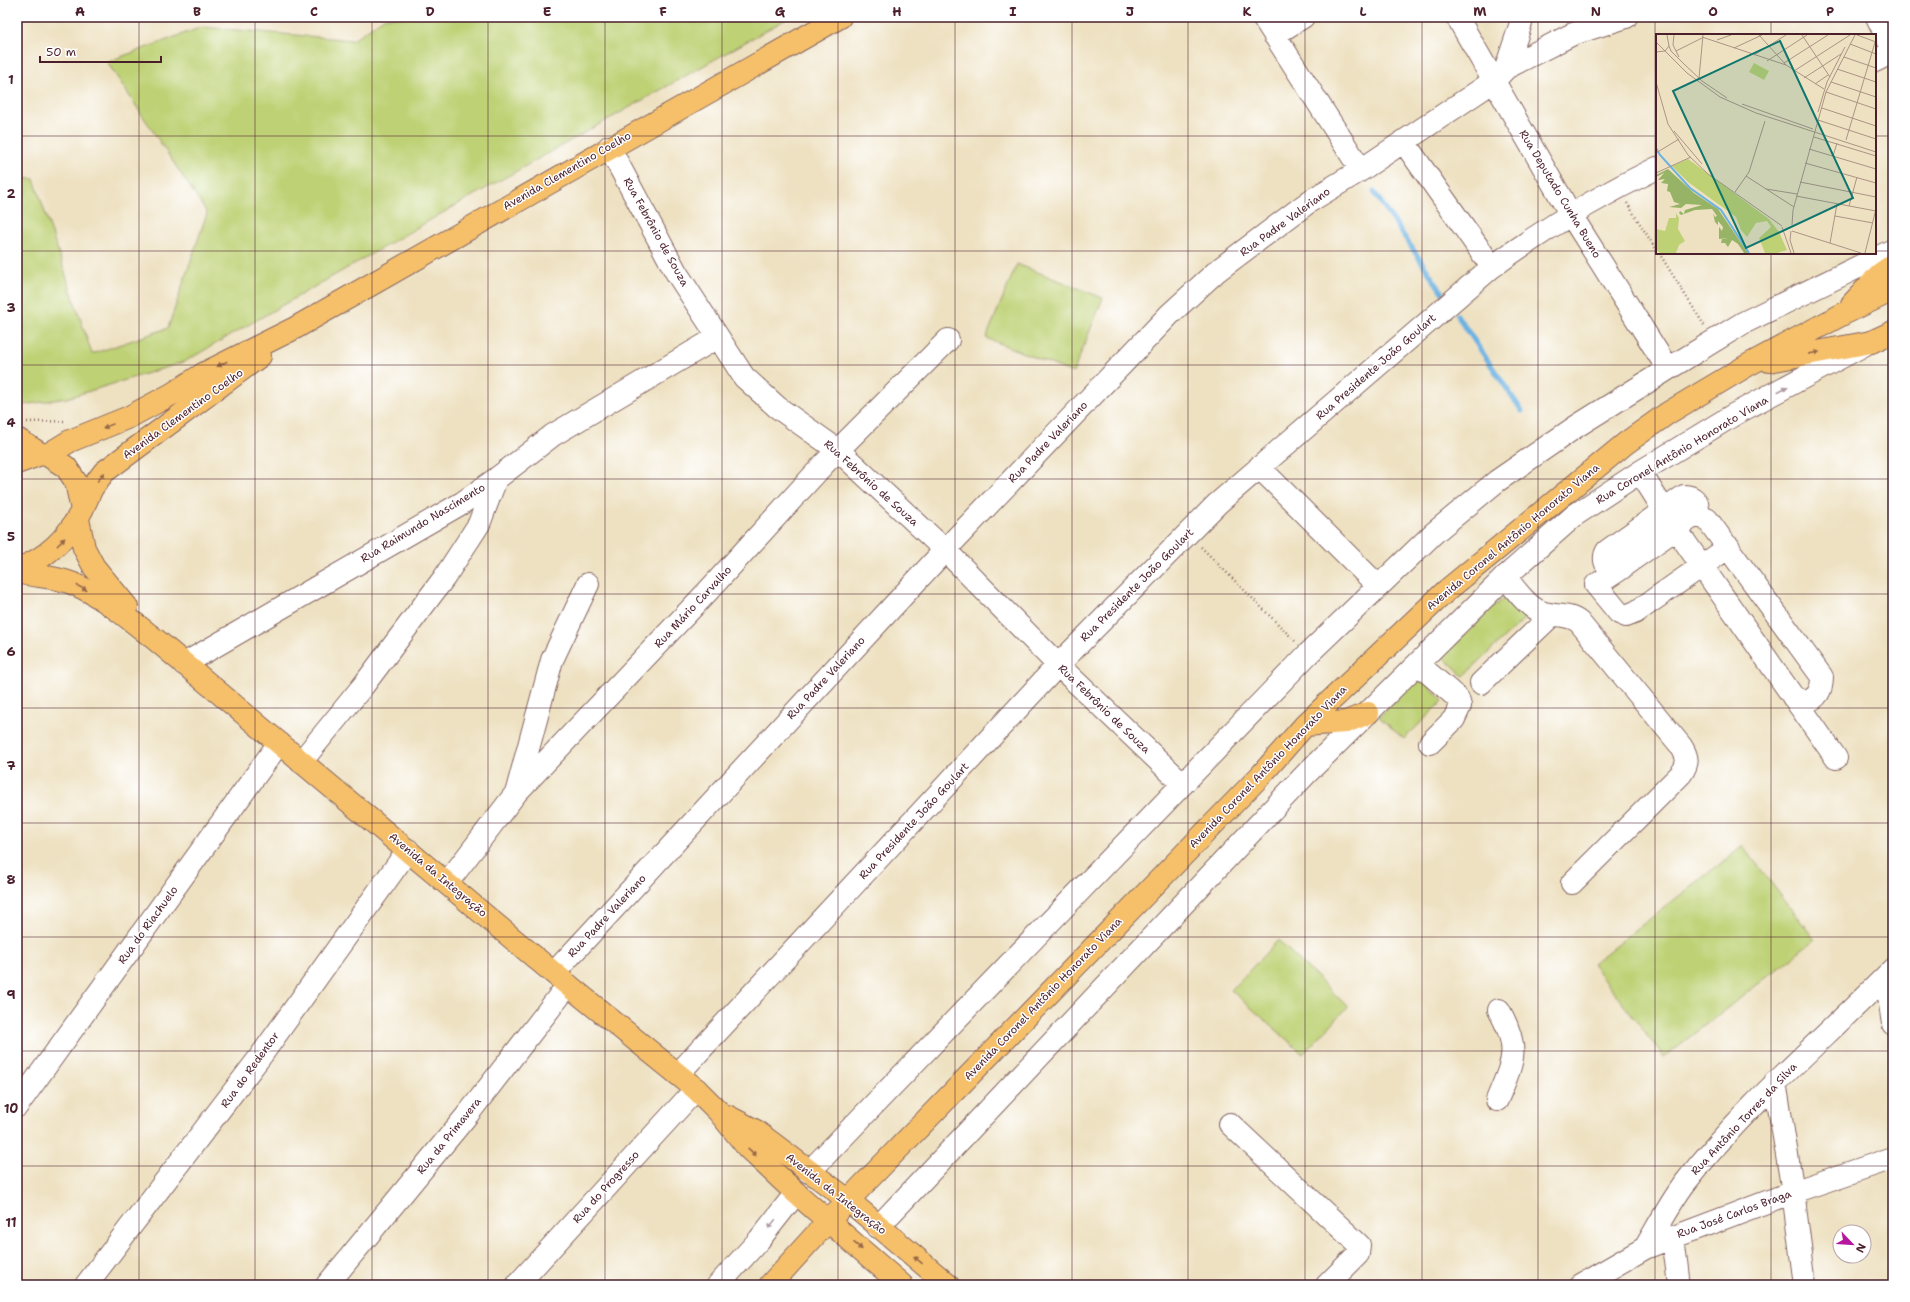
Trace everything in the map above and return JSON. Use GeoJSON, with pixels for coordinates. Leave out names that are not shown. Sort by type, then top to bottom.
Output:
{"type":"FeatureCollection","features":[{"type":"Feature","properties":{"kind":"main road","name":"Avenida Clementino Coelho"},"geometry":{"type":"LineString","coordinates":[[17,462],[44,455],[70,441],[129,417],[172,394],[203,374],[295,328],[609,147],[840,17]]}},
{"type":"Feature","properties":{"kind":"main road"},"geometry":{"type":"LineString","coordinates":[[1843,314],[1880,274],[1893,265]]}},
{"type":"Feature","properties":{"kind":"main road","name":"Avenida Coronel Antônio Honorato Viana"},"geometry":{"type":"LineString","coordinates":[[770,1285],[848,1200],[1262,774],[1306,725],[1446,591],[1608,457],[1668,413],[1748,365],[1843,314],[1893,290]]}},
{"type":"Feature","properties":{"kind":"main road","name":"Avenida Clementino Coelho"},"geometry":{"type":"LineString","coordinates":[[17,571],[30,565],[54,549],[67,536],[80,515],[92,488],[104,472],[246,368],[295,328]]}},
{"type":"Feature","properties":{"kind":"main road","name":"Rua Coronel Antônio Honorato Viana"},"geometry":{"type":"LineString","coordinates":[[1871,342],[1893,332]]}},
{"type":"Feature","properties":{"kind":"main road"},"geometry":{"type":"LineString","coordinates":[[1748,365],[1871,342]]}},
{"type":"Feature","properties":{"kind":"main road","name":"Avenida da Integração"},"geometry":{"type":"LineString","coordinates":[[17,439],[66,467],[76,482],[84,548],[94,567],[156,640]]}},
{"type":"Feature","properties":{"kind":"main road","name":"Avenida da Integração"},"geometry":{"type":"LineString","coordinates":[[17,571],[50,577],[73,584],[97,596],[156,640],[447,882],[561,979],[696,1089],[718,1111],[748,1148],[796,1193],[829,1220],[902,1285]]}},
{"type":"Feature","properties":{"kind":"main road"},"geometry":{"type":"LineString","coordinates":[[1306,725],[1346,722],[1368,713]]}},
{"type":"Feature","properties":{"kind":"main road","name":"Avenida da Integração"},"geometry":{"type":"LineString","coordinates":[[718,1111],[756,1131],[848,1200],[948,1285]]}},
{"type":"Feature","properties":{"kind":"street"},"geometry":{"type":"LineString","coordinates":[[1263,17],[1361,170]]}},
{"type":"Feature","properties":{"kind":"street"},"geometry":{"type":"LineString","coordinates":[[1274,35],[1303,17]]}},
{"type":"Feature","properties":{"kind":"street","name":"Rua Deputado Cunha Bueno"},"geometry":{"type":"LineString","coordinates":[[1458,17],[1500,74],[1571,215],[1668,368]]}},
{"type":"Feature","properties":{"kind":"street"},"geometry":{"type":"LineString","coordinates":[[1500,74],[1523,17]]}},
{"type":"Feature","properties":{"kind":"street","name":"Rua Padre Valeriano"},"geometry":{"type":"LineString","coordinates":[[561,979],[945,550],[1170,314],[1217,271],[1297,210],[1361,170],[1500,74],[1573,34],[1626,17]]}},
{"type":"Feature","properties":{"kind":"street"},"geometry":{"type":"LineString","coordinates":[[1876,60],[1893,51],[1877,17]]}},
{"type":"Feature","properties":{"kind":"street"},"geometry":{"type":"LineString","coordinates":[[1403,141],[1492,267]]}},
{"type":"Feature","properties":{"kind":"street","name":"Rua Febrônio de Souza"},"geometry":{"type":"LineString","coordinates":[[609,147],[676,272],[744,378],[777,407],[839,451],[945,550],[1058,665],[1183,784]]}},
{"type":"Feature","properties":{"kind":"street","name":"Rua Presidente João Goulart"},"geometry":{"type":"LineString","coordinates":[[678,1074],[1058,665],[1217,504],[1492,267],[1522,245],[1617,187],[1656,168]]}},
{"type":"Feature","properties":{"kind":"street"},"geometry":{"type":"LineString","coordinates":[[809,1172],[1308,654],[1434,533],[1497,481],[1577,426],[1668,368],[1743,323],[1893,250]]}},
{"type":"Feature","properties":{"kind":"street","name":"Rua Raimundo Nascimento"},"geometry":{"type":"LineString","coordinates":[[184,664],[455,506],[496,479],[553,435],[718,337]]}},
{"type":"Feature","properties":{"kind":"street","name":"Rua Mário Carvalho"},"geometry":{"type":"LineString","coordinates":[[447,882],[516,793],[710,590],[824,464],[839,451],[948,340]]}},
{"type":"Feature","properties":{"kind":"street","name":"Rua Coronel Antônio Honorato Viana"},"geometry":{"type":"LineString","coordinates":[[878,1227],[1337,742],[1505,577],[1575,515],[1640,472],[1735,414],[1871,342]]}},
{"type":"Feature","properties":{"kind":"street"},"geometry":{"type":"LineString","coordinates":[[1259,467],[1378,586]]}},
{"type":"Feature","properties":{"kind":"street"},"geometry":{"type":"LineString","coordinates":[[1640,472],[1664,511],[1683,524],[1701,566],[1836,758]]}},
{"type":"Feature","properties":{"kind":"street"},"geometry":{"type":"LineString","coordinates":[[301,762],[363,686],[444,578],[479,524],[496,479]]}},
{"type":"Feature","properties":{"kind":"street"},"geometry":{"type":"LineString","coordinates":[[1622,568],[1615,570],[1608,567],[1604,561],[1607,552],[1681,498],[1691,497],[1697,502],[1698,510],[1683,524]]}},
{"type":"Feature","properties":{"kind":"street"},"geometry":{"type":"LineString","coordinates":[[1729,547],[1636,612],[1626,616],[1615,609],[1596,585],[1696,516],[1707,519],[1729,547],[1822,677],[1820,692],[1815,697],[1805,702],[1793,697]]}},
{"type":"Feature","properties":{"kind":"street"},"geometry":{"type":"LineString","coordinates":[[1505,577],[1530,606],[1540,612],[1574,618],[1579,622],[1682,746],[1687,757],[1688,763],[1681,774],[1572,883]]}},
{"type":"Feature","properties":{"kind":"street"},"geometry":{"type":"LineString","coordinates":[[516,793],[552,660],[588,584]]}},
{"type":"Feature","properties":{"kind":"street"},"geometry":{"type":"LineString","coordinates":[[1481,683],[1552,615]]}},
{"type":"Feature","properties":{"kind":"street"},"geometry":{"type":"LineString","coordinates":[[1418,664],[1454,695],[1458,699],[1460,706],[1454,719],[1430,743]]}},
{"type":"Feature","properties":{"kind":"street","name":"Rua do Riachuelo"},"geometry":{"type":"LineString","coordinates":[[17,1106],[279,743]]}},
{"type":"Feature","properties":{"kind":"street","name":"Rua do Redentor"},"geometry":{"type":"LineString","coordinates":[[86,1285],[199,1140],[408,850]]}},
{"type":"Feature","properties":{"kind":"street"},"geometry":{"type":"LineString","coordinates":[[1890,973],[1893,1024]]}},
{"type":"Feature","properties":{"kind":"street","name":"Rua Antônio Torres da Silva"},"geometry":{"type":"LineString","coordinates":[[1645,1248],[1685,1183],[1775,1082],[1890,973]]}},
{"type":"Feature","properties":{"kind":"street","name":"Rua da Primavera"},"geometry":{"type":"LineString","coordinates":[[327,1285],[468,1114],[561,979]]}},
{"type":"Feature","properties":{"kind":"street"},"geometry":{"type":"LineString","coordinates":[[1497,1100],[1514,1054],[1510,1035],[1498,1010]]}},
{"type":"Feature","properties":{"kind":"street"},"geometry":{"type":"LineString","coordinates":[[1775,1082],[1793,1192],[1805,1285]]}},
{"type":"Feature","properties":{"kind":"street","name":"Rua do Progresso"},"geometry":{"type":"LineString","coordinates":[[517,1285],[696,1089]]}},
{"type":"Feature","properties":{"kind":"street"},"geometry":{"type":"LineString","coordinates":[[1230,1124],[1359,1245],[1358,1254],[1327,1285]]}},
{"type":"Feature","properties":{"kind":"street","name":"Rua José Carlos Braga"},"geometry":{"type":"LineString","coordinates":[[1581,1285],[1645,1248],[1793,1192],[1893,1158]]}},
{"type":"Feature","properties":{"kind":"street"},"geometry":{"type":"LineString","coordinates":[[718,1285],[759,1240],[796,1193]]}},
{"type":"Feature","properties":{"kind":"street"},"geometry":{"type":"LineString","coordinates":[[1673,1237],[1679,1285]]}},
{"type":"Feature","properties":{"kind":"path"},"geometry":{"type":"LineString","coordinates":[[1617,187],[1656,249]]}},
{"type":"Feature","properties":{"kind":"path"},"geometry":{"type":"LineString","coordinates":[[1659,254],[1714,340]]}},
{"type":"Feature","properties":{"kind":"path"},"geometry":{"type":"LineString","coordinates":[[1188,533],[1308,654]]}},
{"type":"Feature","properties":{"kind":"green space"},"geometry":{"type":"Polygon","coordinates":[[[385,17],[790,17],[460,203],[184,362],[67,398],[17,406],[17,178],[34,179],[92,354],[168,328],[207,213],[107,62],[202,27],[353,40],[385,17]]]}},
{"type":"Feature","properties":{"kind":"green space"},"geometry":{"type":"Polygon","coordinates":[[[1017,264],[1103,298],[1073,373],[986,338],[1017,264]]]}},
{"type":"Feature","properties":{"kind":"green space"},"geometry":{"type":"Polygon","coordinates":[[[1503,598],[1525,618],[1464,676],[1442,656],[1503,598]]]}},
{"type":"Feature","properties":{"kind":"green space"},"geometry":{"type":"Polygon","coordinates":[[[1420,677],[1443,701],[1404,739],[1379,717],[1420,677]]]}},
{"type":"Feature","properties":{"kind":"green space"},"geometry":{"type":"Polygon","coordinates":[[[1743,846],[1815,940],[1664,1057],[1592,964],[1743,846]]]}},
{"type":"Feature","properties":{"kind":"green space"},"geometry":{"type":"Polygon","coordinates":[[[1278,940],[1348,1007],[1303,1054],[1231,990],[1278,940]]]}},
{"type":"Feature","properties":{"kind":"waterway"},"geometry":{"type":"LineString","coordinates":[[1374,192],[1442,292]]}},
{"type":"Feature","properties":{"kind":"waterway"},"geometry":{"type":"LineString","coordinates":[[1457,315],[1522,411]]}}]}
